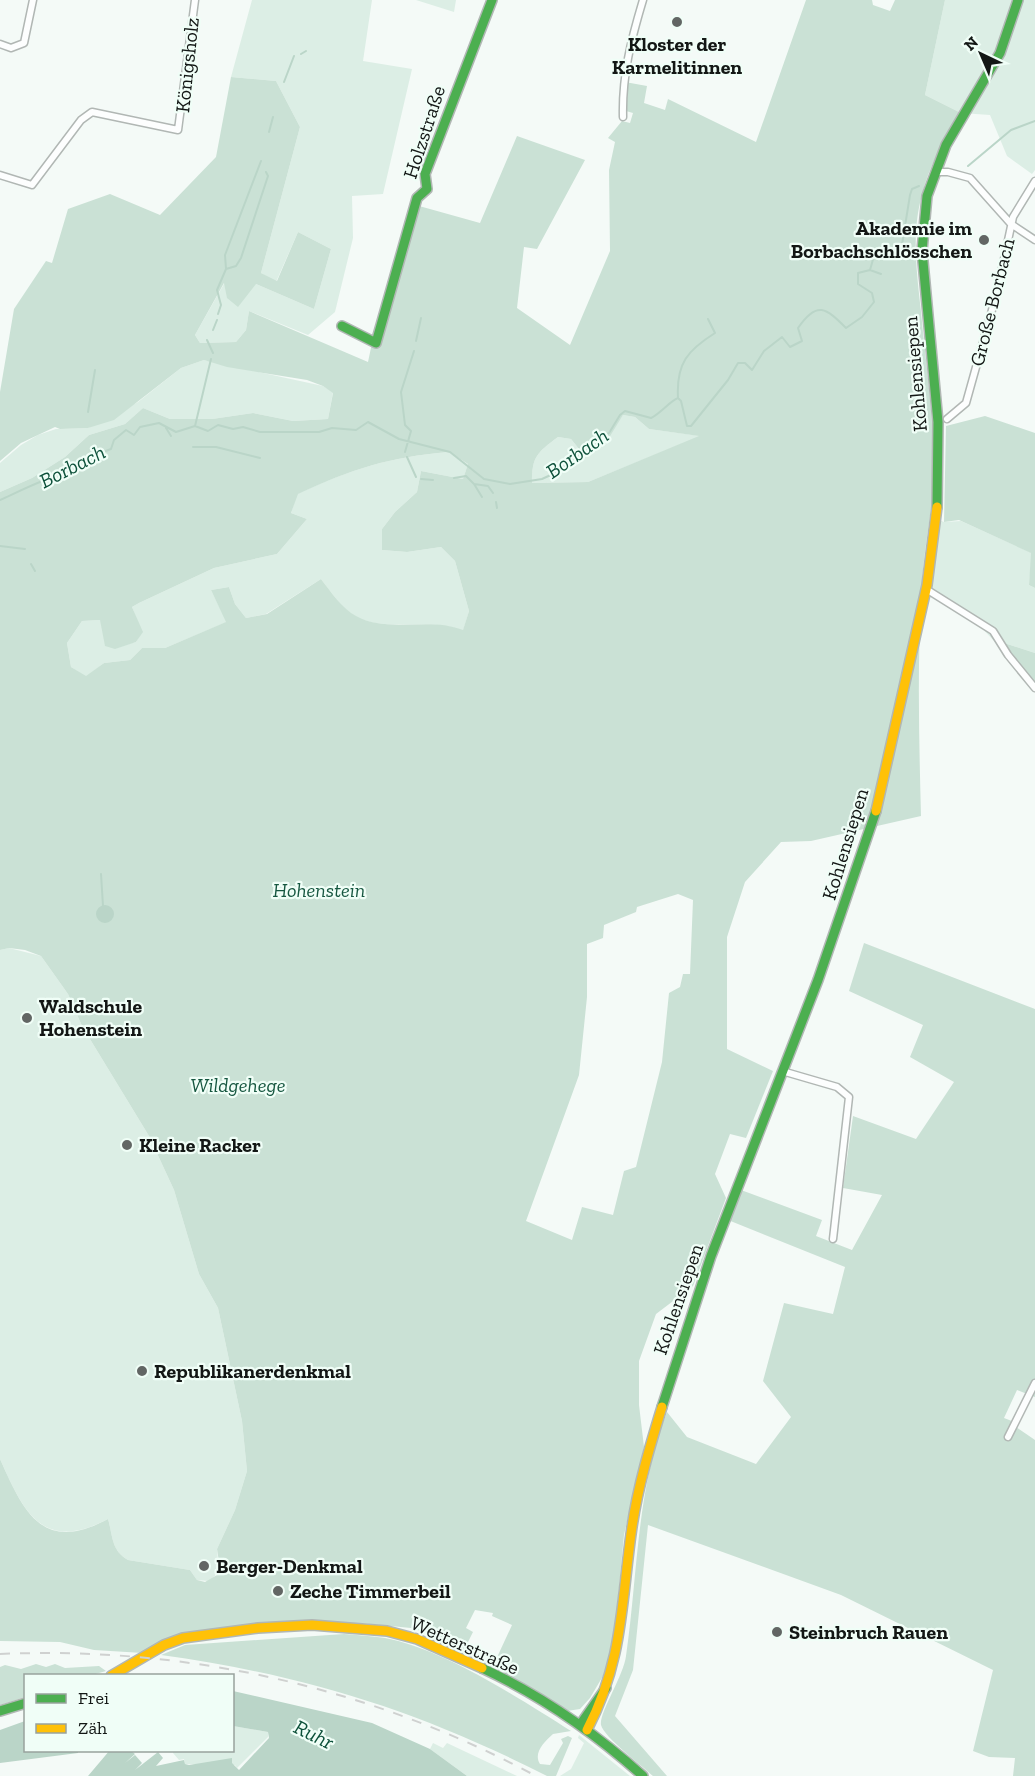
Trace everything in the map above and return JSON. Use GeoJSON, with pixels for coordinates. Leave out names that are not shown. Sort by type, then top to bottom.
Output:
{"type":"FeatureCollection","features":[{"type":"Feature","properties":{"kind":"street"},"geometry":{"type":"LineString","coordinates":[[0,44],[11,48],[24,43],[33,0]]}},
{"type":"Feature","properties":{"kind":"street","name":"Königsholz"},"geometry":{"type":"LineString","coordinates":[[0,175],[32,185],[81,120],[92,112],[178,130],[195,0]]}},
{"type":"Feature","properties":{"kind":"street","name":"Holzstraße"},"geometry":{"type":"LineString","coordinates":[[342,326],[376,343],[417,198],[427,189],[425,174],[492,0]]}},
{"type":"Feature","properties":{"kind":"street"},"geometry":{"type":"LineString","coordinates":[[623,117],[622,87],[630,43],[642,0]]}},
{"type":"Feature","properties":{"kind":"street","name":"Kohlensiepen"},"geometry":{"type":"LineString","coordinates":[[583,1727],[606,1688],[620,1647],[633,1522],[664,1399],[711,1257],[868,836],[926,589],[938,515],[940,473],[938,421],[922,257],[922,229],[929,189],[947,143],[1003,51],[1018,0]]}},
{"type":"Feature","properties":{"kind":"street"},"geometry":{"type":"LineString","coordinates":[[936,172],[948,172],[970,178],[1011,224],[1035,240]]}},
{"type":"Feature","properties":{"kind":"street","name":"Große Borbach"},"geometry":{"type":"LineString","coordinates":[[947,419],[966,403],[998,292],[1011,224],[1035,181]]}},
{"type":"Feature","properties":{"kind":"street"},"geometry":{"type":"LineString","coordinates":[[926,589],[993,631],[1008,655],[1035,688]]}},
{"type":"Feature","properties":{"kind":"street"},"geometry":{"type":"LineString","coordinates":[[782,1071],[837,1087],[849,1097],[833,1239]]}},
{"type":"Feature","properties":{"kind":"street"},"geometry":{"type":"LineString","coordinates":[[1008,1437],[1035,1383]]}},
{"type":"Feature","properties":{"kind":"street","name":"Wetterstraße"},"geometry":{"type":"LineString","coordinates":[[116,1674],[128,1669],[161,1646],[182,1638],[292,1626],[355,1627],[390,1632],[442,1650],[514,1686],[583,1727],[627,1759],[644,1776]]}},
{"type":"Feature","properties":{"kind":"street"},"geometry":{"type":"LineString","coordinates":[[0,1711],[24,1704]]}},
{"type":"Feature","properties":{"kind":"shaded area"},"geometry":{"type":"Polygon","coordinates":[[[252,0],[372,0],[363,61],[412,69],[383,194],[352,196],[353,238],[335,312],[308,335],[249,311],[246,330],[236,342],[200,343],[195,335],[225,282],[256,284],[314,309],[331,249],[298,232],[276,282],[261,273],[300,127],[276,81],[231,77],[252,0]]]}},
{"type":"Feature","properties":{"kind":"shaded area"},"geometry":{"type":"Polygon","coordinates":[[[416,0],[456,0],[454,12],[416,0]]]}},
{"type":"Feature","properties":{"kind":"shaded area"},"geometry":{"type":"Polygon","coordinates":[[[945,0],[1035,0],[1035,170],[1032,174],[1007,156],[990,115],[961,113],[925,95],[945,0]]]}},
{"type":"Feature","properties":{"kind":"shaded area"},"geometry":{"type":"Polygon","coordinates":[[[204,360],[323,386],[333,392],[328,419],[293,421],[253,413],[212,419],[170,419],[143,408],[125,424],[89,435],[65,457],[32,478],[0,492],[0,463],[21,445],[38,435],[56,429],[88,428],[138,402],[181,368],[204,360]]]}},
{"type":"Feature","properties":{"kind":"shaded area"},"geometry":{"type":"Polygon","coordinates":[[[623,415],[635,417],[649,429],[701,436],[588,482],[532,483],[533,467],[537,456],[558,437],[571,439],[583,454],[607,438],[623,415]]]}},
{"type":"Feature","properties":{"kind":"shaded area"},"geometry":{"type":"Polygon","coordinates":[[[449,452],[468,464],[463,479],[421,471],[417,492],[395,512],[382,529],[382,550],[407,552],[441,547],[455,561],[469,611],[463,631],[437,625],[395,625],[369,622],[351,614],[321,579],[266,614],[246,618],[235,604],[229,587],[211,590],[227,622],[165,648],[142,648],[130,660],[104,663],[86,677],[71,667],[67,643],[82,621],[100,620],[122,645],[136,642],[142,632],[132,607],[214,568],[277,554],[307,519],[291,513],[297,494],[336,478],[389,461],[449,452]]]}},
{"type":"Feature","properties":{"kind":"shaded area"},"geometry":{"type":"Polygon","coordinates":[[[932,517],[944,522],[961,521],[1032,553],[1029,585],[1035,588],[1035,653],[1001,642],[997,644],[976,622],[930,592],[922,581],[932,517]]]}},
{"type":"Feature","properties":{"kind":"shaded area"},"geometry":{"type":"Polygon","coordinates":[[[9,948],[41,956],[68,994],[82,1026],[149,1136],[174,1190],[199,1274],[218,1308],[242,1421],[247,1471],[235,1510],[217,1549],[219,1572],[209,1581],[197,1580],[190,1570],[128,1560],[118,1552],[108,1519],[86,1528],[67,1532],[52,1529],[39,1522],[18,1496],[0,1459],[0,950],[9,948]]]}},
{"type":"Feature","properties":{"kind":"shaded area"},"geometry":{"type":"Polygon","coordinates":[[[234,1726],[268,1732],[268,1737],[237,1768],[235,1765],[185,1764],[184,1759],[179,1760],[173,1753],[234,1752],[234,1726]]]}},
{"type":"Feature","properties":{"kind":"shaded area"},"geometry":{"type":"Polygon","coordinates":[[[579,1735],[630,1776],[560,1776],[571,1769],[584,1743],[578,1738],[579,1735]]]}},
{"type":"Feature","properties":{"kind":"shaded area"},"geometry":{"type":"Polygon","coordinates":[[[433,1743],[443,1748],[447,1743],[517,1776],[467,1776],[430,1749],[433,1743]]]}},
{"type":"Feature","properties":{"kind":"green space","name":"Hohenstein"},"geometry":{"type":"Polygon","coordinates":[[[806,0],[872,0],[873,5],[890,11],[895,0],[945,0],[925,95],[961,113],[943,142],[925,184],[919,209],[916,239],[934,451],[932,499],[920,613],[921,816],[811,841],[781,842],[745,882],[727,937],[727,1049],[773,1071],[746,1138],[730,1134],[715,1174],[726,1198],[693,1286],[656,1314],[639,1361],[639,1405],[644,1447],[624,1535],[613,1650],[603,1676],[590,1698],[580,1709],[567,1711],[500,1673],[493,1666],[512,1625],[492,1616],[493,1613],[475,1610],[466,1628],[473,1632],[464,1650],[411,1628],[359,1623],[265,1623],[174,1636],[143,1653],[94,1650],[60,1642],[0,1641],[0,1459],[28,1511],[52,1530],[67,1532],[86,1529],[108,1519],[118,1552],[128,1560],[190,1570],[197,1580],[205,1582],[217,1575],[220,1568],[217,1549],[235,1510],[247,1471],[242,1421],[218,1308],[199,1274],[174,1190],[149,1136],[82,1026],[68,994],[41,956],[25,950],[9,948],[0,950],[0,492],[32,478],[65,457],[89,435],[125,424],[143,408],[170,419],[212,419],[253,413],[293,421],[328,419],[333,393],[307,380],[227,367],[204,360],[181,368],[114,420],[88,428],[60,429],[55,427],[21,443],[0,461],[0,392],[14,309],[46,261],[52,263],[68,209],[110,194],[160,215],[216,157],[231,77],[276,81],[300,127],[261,273],[277,281],[298,232],[331,249],[314,309],[256,284],[238,307],[227,298],[224,283],[195,335],[200,343],[236,342],[246,330],[249,311],[368,362],[376,324],[387,308],[412,204],[480,223],[517,136],[585,160],[537,249],[524,247],[517,308],[570,345],[610,251],[609,170],[615,142],[608,138],[622,121],[630,123],[633,113],[626,111],[625,82],[647,86],[644,103],[665,110],[668,99],[756,142],[806,0]],[[623,415],[607,441],[602,441],[583,454],[571,439],[558,437],[537,456],[533,467],[532,483],[588,482],[699,436],[649,429],[635,417],[623,415]],[[449,452],[371,466],[298,494],[291,513],[307,519],[277,554],[214,568],[132,607],[143,632],[136,642],[115,649],[105,646],[100,620],[82,621],[67,643],[71,667],[86,676],[104,663],[130,660],[142,648],[165,648],[226,622],[211,590],[229,587],[235,604],[246,618],[267,614],[321,579],[346,609],[369,621],[395,625],[437,624],[463,630],[469,611],[455,561],[441,547],[407,552],[382,550],[382,529],[395,512],[417,492],[421,471],[463,479],[468,464],[449,452]],[[678,894],[637,907],[636,912],[604,925],[603,938],[587,944],[587,997],[579,1075],[526,1221],[572,1240],[582,1207],[613,1215],[624,1171],[636,1167],[662,1062],[669,993],[680,987],[683,974],[690,974],[693,900],[678,894]]]}},
{"type":"Feature","properties":{"kind":"green space"},"geometry":{"type":"Polygon","coordinates":[[[985,416],[1035,433],[1035,588],[1029,585],[1031,553],[959,520],[944,522],[946,426],[985,416]]]}},
{"type":"Feature","properties":{"kind":"green space"},"geometry":{"type":"Polygon","coordinates":[[[1001,642],[1035,653],[1035,688],[1001,642]]]}},
{"type":"Feature","properties":{"kind":"green space"},"geometry":{"type":"Polygon","coordinates":[[[864,943],[1035,1009],[1035,1397],[1017,1390],[1004,1418],[1017,1423],[1016,1427],[1035,1440],[1035,1776],[1013,1776],[1015,1758],[989,1757],[973,1751],[993,1670],[841,1595],[648,1525],[633,1670],[615,1716],[667,1776],[653,1776],[616,1744],[601,1725],[601,1719],[626,1656],[639,1533],[649,1472],[667,1412],[687,1437],[756,1464],[791,1417],[763,1381],[784,1303],[833,1314],[845,1267],[728,1220],[741,1190],[822,1220],[816,1236],[852,1250],[882,1195],[843,1188],[853,1116],[916,1139],[954,1082],[910,1057],[923,1025],[849,991],[864,943]]]}},
{"type":"Feature","properties":{"kind":"green space"},"geometry":{"type":"Polygon","coordinates":[[[344,1634],[385,1638],[431,1652],[481,1677],[571,1731],[553,1734],[539,1752],[540,1764],[550,1765],[563,1743],[561,1739],[568,1736],[572,1738],[556,1776],[547,1776],[452,1732],[359,1698],[264,1673],[161,1655],[185,1645],[344,1634]]]}},
{"type":"Feature","properties":{"kind":"green space"},"geometry":{"type":"Polygon","coordinates":[[[36,1664],[46,1667],[55,1664],[65,1668],[99,1666],[106,1671],[96,1674],[24,1674],[24,1697],[0,1705],[0,1667],[5,1665],[21,1669],[36,1664]]]}},
{"type":"Feature","properties":{"kind":"water"},"geometry":{"type":"Polygon","coordinates":[[[105,905],[111,908],[114,914],[111,920],[105,923],[99,920],[96,914],[99,908],[105,905]]]}},
{"type":"Feature","properties":{"kind":"water","name":"Ruhr"},"geometry":{"type":"Polygon","coordinates":[[[234,1691],[372,1723],[430,1749],[467,1776],[88,1776],[108,1752],[132,1752],[135,1754],[125,1763],[135,1755],[142,1763],[135,1770],[158,1752],[163,1758],[156,1766],[184,1760],[185,1764],[189,1765],[232,1758],[232,1763],[239,1770],[269,1738],[268,1732],[234,1726],[234,1691]]]}},
{"type":"Feature","properties":{"kind":"water"},"geometry":{"type":"Polygon","coordinates":[[[24,1721],[24,1752],[78,1753],[0,1763],[0,1730],[24,1721]]]}},
{"type":"Feature","properties":{"kind":"waterway"},"geometry":{"type":"LineString","coordinates":[[301,54],[306,51]]}},
{"type":"Feature","properties":{"kind":"waterway"},"geometry":{"type":"LineString","coordinates":[[284,82],[294,56]]}},
{"type":"Feature","properties":{"kind":"waterway"},"geometry":{"type":"LineString","coordinates":[[269,132],[273,117]]}},
{"type":"Feature","properties":{"kind":"waterway","name":"Borbach"},"geometry":{"type":"LineString","coordinates":[[968,166],[1011,130],[1035,121]]}},
{"type":"Feature","properties":{"kind":"waterway"},"geometry":{"type":"LineString","coordinates":[[218,314],[221,305],[217,290],[226,269],[225,255],[261,161]]}},
{"type":"Feature","properties":{"kind":"waterway"},"geometry":{"type":"LineString","coordinates":[[226,269],[236,266],[241,258],[268,176],[266,172]]}},
{"type":"Feature","properties":{"kind":"waterway","name":"Borbach"},"geometry":{"type":"LineString","coordinates":[[0,500],[83,465],[111,449],[114,440],[126,430],[134,435],[140,427],[159,423],[176,432],[195,426],[208,431],[218,425],[233,429],[243,427],[260,432],[319,432],[332,428],[356,430],[368,422],[399,439],[450,452],[484,479],[510,484],[542,479],[555,473],[609,433],[625,411],[651,418],[678,398],[681,401],[687,426],[691,426],[728,380],[738,363],[745,363],[752,370],[764,351],[782,337],[790,347],[802,341],[798,328],[816,310],[827,312],[846,328],[862,317],[874,302],[872,293],[858,284],[858,273],[870,270],[874,256],[892,257],[901,251],[910,195],[912,189],[919,186]]}},
{"type":"Feature","properties":{"kind":"waterway"},"geometry":{"type":"LineString","coordinates":[[870,270],[881,274]]}},
{"type":"Feature","properties":{"kind":"waterway"},"geometry":{"type":"LineString","coordinates":[[416,341],[421,318]]}},
{"type":"Feature","properties":{"kind":"waterway"},"geometry":{"type":"LineString","coordinates":[[678,398],[679,375],[686,359],[698,345],[715,333],[708,319]]}},
{"type":"Feature","properties":{"kind":"waterway"},"geometry":{"type":"LineString","coordinates":[[213,330],[217,320]]}},
{"type":"Feature","properties":{"kind":"waterway"},"geometry":{"type":"LineString","coordinates":[[207,340],[213,353]]}},
{"type":"Feature","properties":{"kind":"waterway"},"geometry":{"type":"LineString","coordinates":[[405,452],[411,431],[405,425],[401,392],[414,351]]}},
{"type":"Feature","properties":{"kind":"waterway"},"geometry":{"type":"LineString","coordinates":[[195,426],[211,359]]}},
{"type":"Feature","properties":{"kind":"waterway"},"geometry":{"type":"LineString","coordinates":[[88,412],[95,370]]}},
{"type":"Feature","properties":{"kind":"waterway","name":"Borbach"},"geometry":{"type":"LineString","coordinates":[[166,428],[171,436]]}},
{"type":"Feature","properties":{"kind":"waterway"},"geometry":{"type":"LineString","coordinates":[[193,447],[216,447],[260,458]]}},
{"type":"Feature","properties":{"kind":"waterway"},"geometry":{"type":"LineString","coordinates":[[407,457],[416,477]]}},
{"type":"Feature","properties":{"kind":"waterway"},"geometry":{"type":"LineString","coordinates":[[454,478],[466,476],[474,484],[488,486],[493,493]]}},
{"type":"Feature","properties":{"kind":"waterway"},"geometry":{"type":"LineString","coordinates":[[421,479],[433,480]]}},
{"type":"Feature","properties":{"kind":"waterway"},"geometry":{"type":"LineString","coordinates":[[474,484],[482,497]]}},
{"type":"Feature","properties":{"kind":"waterway"},"geometry":{"type":"LineString","coordinates":[[496,502],[497,508]]}},
{"type":"Feature","properties":{"kind":"waterway"},"geometry":{"type":"LineString","coordinates":[[0,546],[25,549]]}},
{"type":"Feature","properties":{"kind":"waterway"},"geometry":{"type":"LineString","coordinates":[[31,564],[35,571]]}},
{"type":"Feature","properties":{"kind":"waterway"},"geometry":{"type":"LineString","coordinates":[[101,874],[103,906]]}},
{"type":"Feature","properties":{"kind":"railway"},"geometry":{"type":"LineString","coordinates":[[0,1654],[70,1653],[139,1657],[208,1666],[276,1679],[343,1696],[409,1718],[473,1745],[536,1776]]}},
{"type":"Feature","properties":{"kind":"traffic: fast"},"geometry":{"type":"LineString","coordinates":[[342,326],[376,343],[417,198],[427,189],[425,174],[492,0]]}},
{"type":"Feature","properties":{"kind":"traffic: fast"},"geometry":{"type":"LineString","coordinates":[[937,507],[938,422],[922,251],[927,196],[946,145],[1000,53],[1018,0]]}},
{"type":"Feature","properties":{"kind":"traffic: fast"},"geometry":{"type":"LineString","coordinates":[[662,1407],[711,1256],[818,980],[876,811]]}},
{"type":"Feature","properties":{"kind":"traffic: fast"},"geometry":{"type":"LineString","coordinates":[[482,1668],[525,1690],[566,1716],[643,1776]]}},
{"type":"Feature","properties":{"kind":"traffic: fast"},"geometry":{"type":"LineString","coordinates":[[580,1725],[606,1688]]}},
{"type":"Feature","properties":{"kind":"traffic: fast"},"geometry":{"type":"LineString","coordinates":[[0,1711],[24,1704]]}},
{"type":"Feature","properties":{"kind":"traffic: slow"},"geometry":{"type":"LineString","coordinates":[[876,811],[927,585],[937,507]]}},
{"type":"Feature","properties":{"kind":"traffic: slow"},"geometry":{"type":"LineString","coordinates":[[587,1730],[599,1704],[615,1654],[635,1512],[662,1407]]}},
{"type":"Feature","properties":{"kind":"traffic: slow"},"geometry":{"type":"LineString","coordinates":[[114,1674],[164,1645],[183,1638],[258,1628],[312,1625],[387,1631],[417,1639],[482,1668]]}},
{"type":"Feature","properties":{"kind":"place","name":"Kloster der Karmelitinnen"},"geometry":{"type":"Point","coordinates":[677,22]}},
{"type":"Feature","properties":{"kind":"place","name":"Akademie im Borbachschlösschen"},"geometry":{"type":"Point","coordinates":[984,240]}},
{"type":"Feature","properties":{"kind":"place","name":"Waldschule Hohenstein"},"geometry":{"type":"Point","coordinates":[27,1018]}},
{"type":"Feature","properties":{"kind":"place","name":"Kleine Racker"},"geometry":{"type":"Point","coordinates":[127,1145]}},
{"type":"Feature","properties":{"kind":"place","name":"Republikanerdenkmal"},"geometry":{"type":"Point","coordinates":[142,1371]}},
{"type":"Feature","properties":{"kind":"place","name":"Berger-Denkmal"},"geometry":{"type":"Point","coordinates":[204,1566]}},
{"type":"Feature","properties":{"kind":"place","name":"Zeche Timmerbeil"},"geometry":{"type":"Point","coordinates":[278,1591]}},
{"type":"Feature","properties":{"kind":"place","name":"Steinbruch Rauen"},"geometry":{"type":"Point","coordinates":[777,1632]}},
{"type":"Feature","properties":{"kind":"park label","name":"Wildgehege"},"geometry":{"type":"Point","coordinates":[238,1085]}}]}
